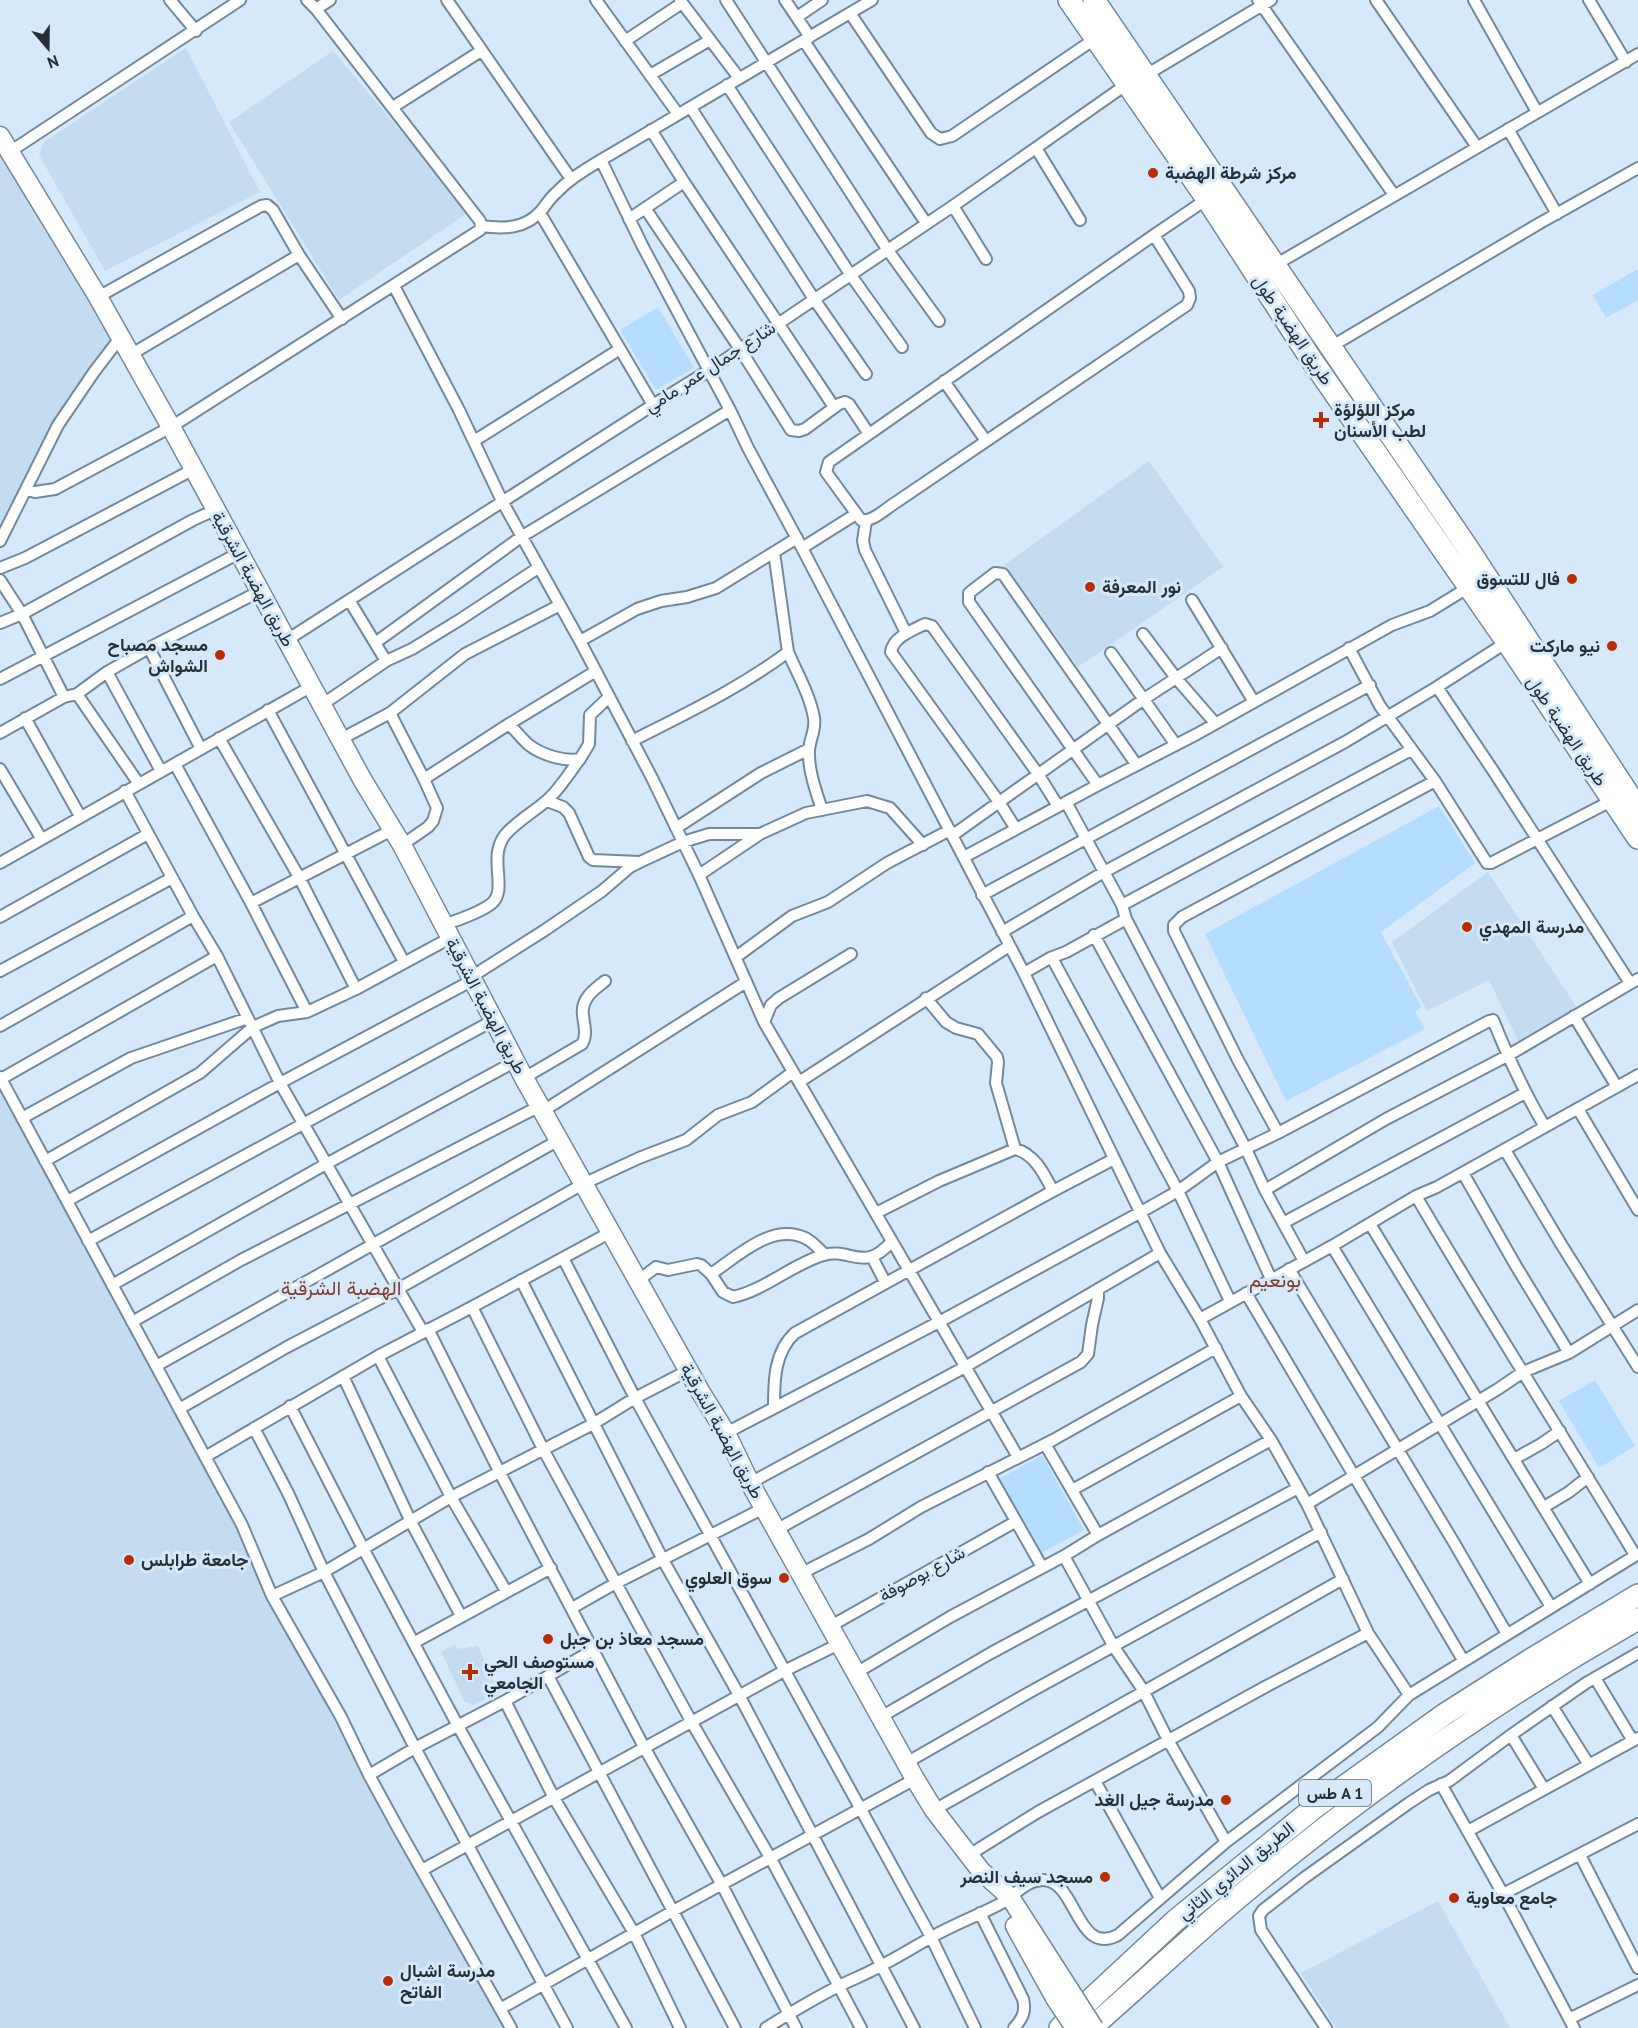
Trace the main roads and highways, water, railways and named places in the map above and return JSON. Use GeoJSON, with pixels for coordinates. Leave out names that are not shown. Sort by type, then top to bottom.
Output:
{"type":"FeatureCollection","features":[{"type":"Feature","properties":{"kind":"highway","name":"طريق الهضبة طول"},"geometry":{"type":"LineString","coordinates":[[1069,0],[1096,38],[1137,80],[1275,265],[1467,547],[1638,809]]}},
{"type":"Feature","properties":{"kind":"highway","name":"طريق الهضبة طول"},"geometry":{"type":"LineString","coordinates":[[1094,0],[1137,80],[1207,199],[1311,359],[1507,642],[1638,838]]}},
{"type":"Feature","properties":{"kind":"highway","name":"الطريق الدائري الثاني"},"geometry":{"type":"LineString","coordinates":[[1060,2028],[1176,1920],[1314,1808],[1445,1714],[1638,1595]]}},
{"type":"Feature","properties":{"kind":"highway","name":"الطريق الدائري الثاني"},"geometry":{"type":"LineString","coordinates":[[1093,2028],[1214,1919],[1328,1827],[1468,1726],[1638,1619]]}},
{"type":"Feature","properties":{"kind":"main road","name":"طريق الهضبة الشرقية"},"geometry":{"type":"LineString","coordinates":[[0,136],[98,297],[171,427],[341,740],[397,838],[524,1078],[726,1433],[750,1483],[879,1718],[934,1810],[1006,1900],[1062,1994]]}},
{"type":"Feature","properties":{"kind":"main road"},"geometry":{"type":"LineString","coordinates":[[1062,1994],[1093,2028]]}},
{"type":"Feature","properties":{"kind":"main road"},"geometry":{"type":"LineString","coordinates":[[1062,1994],[1075,2028]]}},
{"type":"Feature","properties":{"kind":"place","name":"مركز شرطة الهضبة"},"geometry":{"type":"Point","coordinates":[1153,173]}},
{"type":"Feature","properties":{"kind":"place","name":"مركز اللؤلؤة لطب الأسنان"},"geometry":{"type":"Point","coordinates":[1321,420]}},
{"type":"Feature","properties":{"kind":"place","name":"فال للتسوق"},"geometry":{"type":"Point","coordinates":[1572,579]}},
{"type":"Feature","properties":{"kind":"place","name":"نور المعرفة"},"geometry":{"type":"Point","coordinates":[1090,587]}},
{"type":"Feature","properties":{"kind":"place","name":"نيو ماركت"},"geometry":{"type":"Point","coordinates":[1612,646]}},
{"type":"Feature","properties":{"kind":"place","name":"مسجد مصباح الشواش"},"geometry":{"type":"Point","coordinates":[220,655]}},
{"type":"Feature","properties":{"kind":"place","name":"مدرسة المهدي"},"geometry":{"type":"Point","coordinates":[1467,927]}},
{"type":"Feature","properties":{"kind":"place","name":"جامعة طرابلس"},"geometry":{"type":"Point","coordinates":[129,1560]}},
{"type":"Feature","properties":{"kind":"place","name":"سوق العلوي"},"geometry":{"type":"Point","coordinates":[784,1578]}},
{"type":"Feature","properties":{"kind":"place","name":"مسجد معاذ بن جبل"},"geometry":{"type":"Point","coordinates":[548,1639]}},
{"type":"Feature","properties":{"kind":"place","name":"مستوصف الحي الجامعي"},"geometry":{"type":"Point","coordinates":[470,1672]}},
{"type":"Feature","properties":{"kind":"place","name":"مدرسة جيل الغد"},"geometry":{"type":"Point","coordinates":[1226,1800]}},
{"type":"Feature","properties":{"kind":"place","name":"مسجد سيف النصر"},"geometry":{"type":"Point","coordinates":[1105,1877]}},
{"type":"Feature","properties":{"kind":"place","name":"جامع معاوية"},"geometry":{"type":"Point","coordinates":[1454,1898]}},
{"type":"Feature","properties":{"kind":"place","name":"مدرسة اشبال الفاتح"},"geometry":{"type":"Point","coordinates":[388,1981]}},
{"type":"Feature","properties":{"kind":"district","name":"بونعيم"},"geometry":{"type":"Point","coordinates":[1275,1280]}},
{"type":"Feature","properties":{"kind":"district","name":"الهضبة الشرقية"},"geometry":{"type":"Point","coordinates":[341,1288]}}]}
